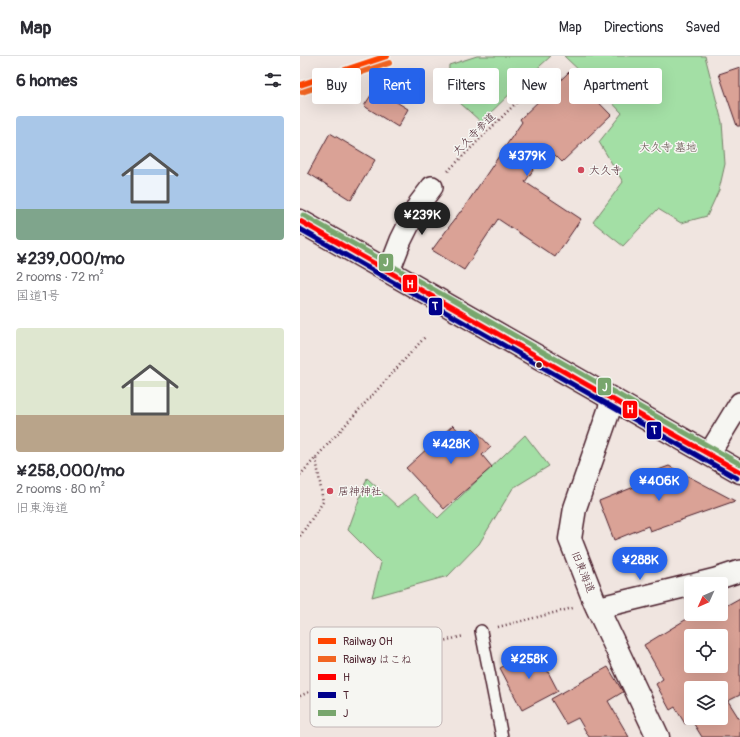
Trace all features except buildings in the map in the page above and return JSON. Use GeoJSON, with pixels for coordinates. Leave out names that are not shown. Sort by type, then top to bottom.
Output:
{"type":"FeatureCollection","features":[{"type":"Feature","properties":{"kind":"main road"},"geometry":{"type":"LineString","coordinates":[[300,221],[740,472]]}},
{"type":"Feature","properties":{"kind":"main road","name":"旧東海道"},"geometry":{"type":"LineString","coordinates":[[613,399],[575,508],[570,539],[596,605],[658,737]]}},
{"type":"Feature","properties":{"kind":"street"},"geometry":{"type":"LineString","coordinates":[[389,271],[401,240],[419,204],[432,187]]}},
{"type":"Feature","properties":{"kind":"street"},"geometry":{"type":"LineString","coordinates":[[709,454],[740,403]]}},
{"type":"Feature","properties":{"kind":"street"},"geometry":{"type":"LineString","coordinates":[[722,577],[740,571]]}},
{"type":"Feature","properties":{"kind":"street"},"geometry":{"type":"LineString","coordinates":[[596,605],[684,586]]}},
{"type":"Feature","properties":{"kind":"lane"},"geometry":{"type":"LineString","coordinates":[[481,632],[502,737]]}},
{"type":"Feature","properties":{"kind":"path","name":"大久寺参道"},"geometry":{"type":"LineString","coordinates":[[432,187],[515,104]]}},
{"type":"Feature","properties":{"kind":"path"},"geometry":{"type":"LineString","coordinates":[[300,475],[426,336]]}},
{"type":"Feature","properties":{"kind":"path"},"geometry":{"type":"LineString","coordinates":[[300,536],[323,502],[316,458]]}},
{"type":"Feature","properties":{"kind":"path"},"geometry":{"type":"LineString","coordinates":[[442,641],[596,605]]}},
{"type":"Feature","properties":{"kind":"path"},"geometry":{"type":"LineString","coordinates":[[300,696],[310,692]]}},
{"type":"Feature","properties":{"kind":"green space"},"geometry":{"type":"Polygon","coordinates":[[[477,56],[551,56],[538,68],[507,68],[507,97],[481,122],[461,104],[499,104],[499,68],[449,68],[449,65],[477,56]]]}},
{"type":"Feature","properties":{"kind":"green space","name":"大久寺 墓地"},"geometry":{"type":"Polygon","coordinates":[[[564,56],[705,56],[722,122],[725,164],[719,190],[707,216],[681,223],[658,209],[623,246],[593,222],[623,182],[599,142],[622,113],[613,104],[662,104],[662,68],[577,68],[564,56]]]}},
{"type":"Feature","properties":{"kind":"green space"},"geometry":{"type":"Polygon","coordinates":[[[525,435],[549,466],[513,488],[479,544],[448,576],[372,597],[381,563],[348,530],[367,478],[398,507],[415,494],[438,518],[525,435]]]}},
{"type":"Feature","properties":{"kind":"rail line","name":"OH"},"geometry":{"type":"LineString","coordinates":[[300,85],[387,56]]}},
{"type":"Feature","properties":{"kind":"rail line","name":"はこね"},"geometry":{"type":"LineString","coordinates":[[302,92],[389,63]]}},
{"type":"Feature","properties":{"kind":"transit line","name":"J"},"geometry":{"type":"LineString","coordinates":[[303,215],[740,464]]}},
{"type":"Feature","properties":{"kind":"transit line","name":"H"},"geometry":{"type":"LineString","coordinates":[[300,221],[740,472]]}},
{"type":"Feature","properties":{"kind":"transit line","name":"T"},"geometry":{"type":"LineString","coordinates":[[300,229],[737,478]]}},
{"type":"Feature","properties":{"kind":"place","name":"大久寺"},"geometry":{"type":"Point","coordinates":[581,170]}},
{"type":"Feature","properties":{"kind":"place","name":"居神神社"},"geometry":{"type":"Point","coordinates":[330,491]}}]}
